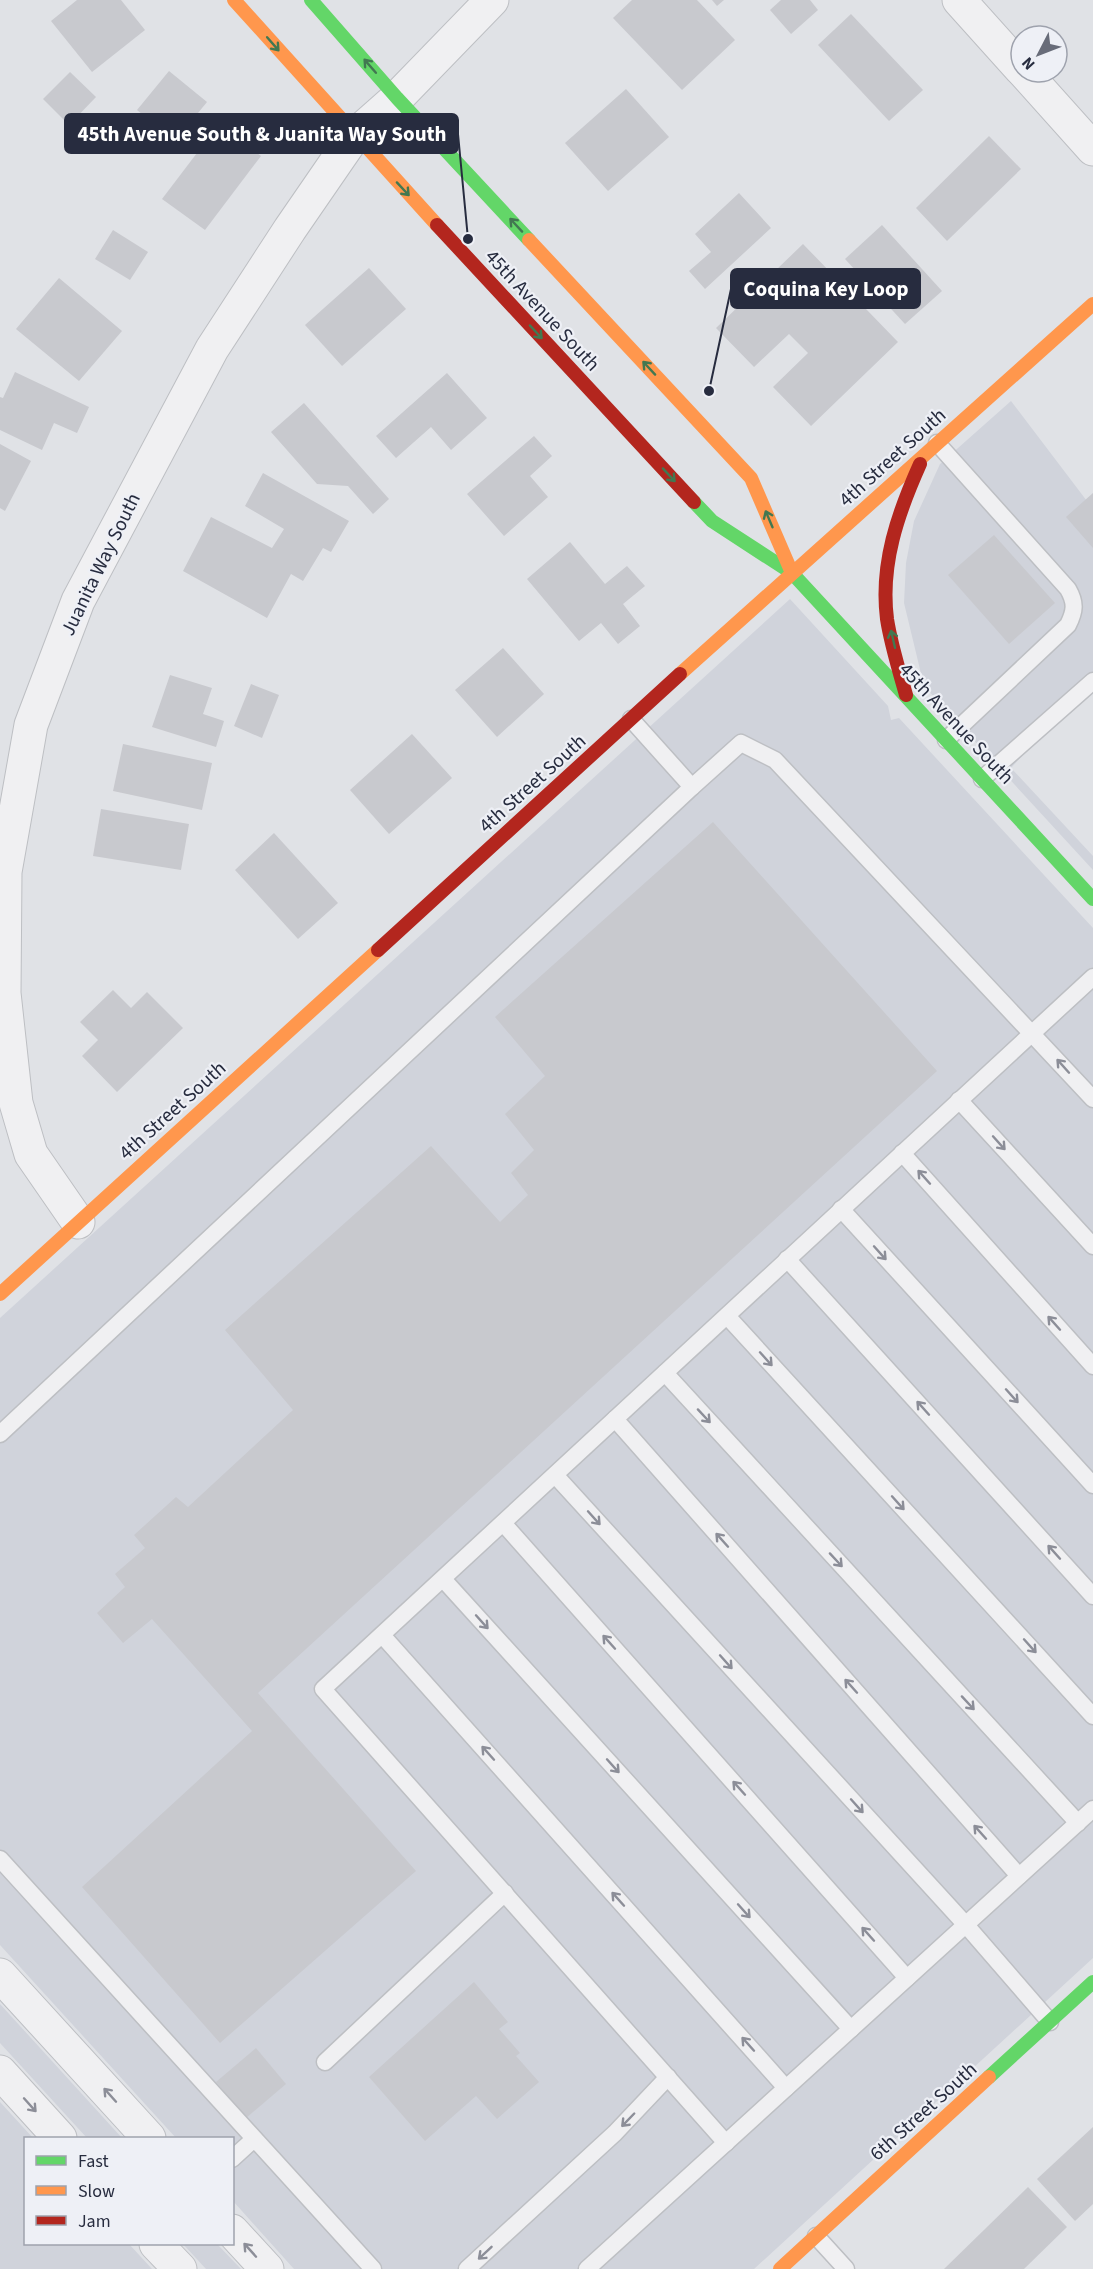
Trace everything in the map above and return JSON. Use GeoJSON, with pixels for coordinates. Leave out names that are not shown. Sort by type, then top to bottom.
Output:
{"type":"FeatureCollection","features":[{"type":"Feature","properties":{"kind":"street","name":"45th Avenue South"},"geometry":{"type":"LineString","coordinates":[[234,0],[354,136],[712,521],[792,573],[1093,899]]}},
{"type":"Feature","properties":{"kind":"street","name":"45th Avenue South"},"geometry":{"type":"LineString","coordinates":[[311,0],[397,98],[751,478],[792,573]]}},
{"type":"Feature","properties":{"kind":"street","name":"Juanita Way South"},"geometry":{"type":"LineString","coordinates":[[78,1222],[32,1154],[16,1103],[4,993],[2,871],[31,725],[78,601],[212,350],[290,229],[354,136],[397,98],[492,0]]}},
{"type":"Feature","properties":{"kind":"street"},"geometry":{"type":"LineString","coordinates":[[959,0],[1009,55]]}},
{"type":"Feature","properties":{"kind":"street"},"geometry":{"type":"LineString","coordinates":[[1035,84],[1093,149]]}},
{"type":"Feature","properties":{"kind":"street","name":"4th Street South"},"geometry":{"type":"LineString","coordinates":[[0,1294],[792,573],[1093,304]]}},
{"type":"Feature","properties":{"kind":"street"},"geometry":{"type":"LineString","coordinates":[[906,696],[886,607],[887,562],[897,517],[931,449]]}},
{"type":"Feature","properties":{"kind":"street"},"geometry":{"type":"LineString","coordinates":[[0,1975],[147,2137]]}},
{"type":"Feature","properties":{"kind":"street","name":"6th Street South"},"geometry":{"type":"LineString","coordinates":[[780,2269],[1093,1982]]}},
{"type":"Feature","properties":{"kind":"street"},"geometry":{"type":"LineString","coordinates":[[0,2072],[58,2137]]}},
{"type":"Feature","properties":{"kind":"street"},"geometry":{"type":"LineString","coordinates":[[234,2233],[267,2269]]}},
{"type":"Feature","properties":{"kind":"street"},"geometry":{"type":"LineString","coordinates":[[157,2245],[180,2269]]}},
{"type":"Feature","properties":{"kind":"lane"},"geometry":{"type":"LineString","coordinates":[[931,449],[1068,589],[1074,599],[1074,613],[1068,625],[946,740]]}},
{"type":"Feature","properties":{"kind":"lane"},"geometry":{"type":"LineString","coordinates":[[982,779],[1093,681]]}},
{"type":"Feature","properties":{"kind":"lane"},"geometry":{"type":"LineString","coordinates":[[631,719],[693,787]]}},
{"type":"Feature","properties":{"kind":"lane"},"geometry":{"type":"LineString","coordinates":[[0,1434],[741,743],[775,760],[1093,1099]]}},
{"type":"Feature","properties":{"kind":"lane"},"geometry":{"type":"LineString","coordinates":[[726,2143],[323,1689],[1093,977]]}},
{"type":"Feature","properties":{"kind":"lane"},"geometry":{"type":"LineString","coordinates":[[959,1100],[1093,1246]]}},
{"type":"Feature","properties":{"kind":"lane"},"geometry":{"type":"LineString","coordinates":[[902,1153],[1093,1366]]}},
{"type":"Feature","properties":{"kind":"lane"},"geometry":{"type":"LineString","coordinates":[[841,1209],[1093,1485]]}},
{"type":"Feature","properties":{"kind":"lane"},"geometry":{"type":"LineString","coordinates":[[788,1259],[1093,1596]]}},
{"type":"Feature","properties":{"kind":"lane"},"geometry":{"type":"LineString","coordinates":[[727,1316],[1093,1716]]}},
{"type":"Feature","properties":{"kind":"lane"},"geometry":{"type":"LineString","coordinates":[[665,1373],[1078,1823]]}},
{"type":"Feature","properties":{"kind":"lane"},"geometry":{"type":"LineString","coordinates":[[615,1419],[1019,1876]]}},
{"type":"Feature","properties":{"kind":"lane"},"geometry":{"type":"LineString","coordinates":[[555,1475],[966,1925],[1050,2022]]}},
{"type":"Feature","properties":{"kind":"lane"},"geometry":{"type":"LineString","coordinates":[[503,1523],[907,1978]]}},
{"type":"Feature","properties":{"kind":"lane"},"geometry":{"type":"LineString","coordinates":[[443,1579],[851,2029]]}},
{"type":"Feature","properties":{"kind":"lane"},"geometry":{"type":"LineString","coordinates":[[382,1635],[786,2088]]}},
{"type":"Feature","properties":{"kind":"lane"},"geometry":{"type":"LineString","coordinates":[[587,2269],[1093,1809]]}},
{"type":"Feature","properties":{"kind":"lane"},"geometry":{"type":"LineString","coordinates":[[0,1859],[374,2269]]}},
{"type":"Feature","properties":{"kind":"lane"},"geometry":{"type":"LineString","coordinates":[[325,2062],[505,1893]]}},
{"type":"Feature","properties":{"kind":"lane"},"geometry":{"type":"LineString","coordinates":[[467,2269],[615,2133],[668,2078]]}},
{"type":"Feature","properties":{"kind":"lane"},"geometry":{"type":"LineString","coordinates":[[234,2157],[254,2139]]}},
{"type":"Feature","properties":{"kind":"lane"},"geometry":{"type":"LineString","coordinates":[[816,2236],[846,2269]]}},
{"type":"Feature","properties":{"kind":"shaded area"},"geometry":{"type":"Polygon","coordinates":[[[1011,401],[1093,509],[1093,678],[1011,768],[1093,856],[1093,870],[924,686],[904,603],[906,563],[914,521],[940,464],[1011,401]]]}},
{"type":"Feature","properties":{"kind":"shaded area"},"geometry":{"type":"Polygon","coordinates":[[[790,599],[888,706],[891,720],[899,718],[1093,928],[1093,1958],[754,2269],[294,2269],[234,2202],[234,2137],[175,2137],[0,1945],[0,1318],[790,599]]]}},
{"type":"Feature","properties":{"kind":"shaded area"},"geometry":{"type":"Polygon","coordinates":[[[0,2004],[121,2137],[86,2137],[0,2043],[0,2004]]]}},
{"type":"Feature","properties":{"kind":"shaded area"},"geometry":{"type":"Polygon","coordinates":[[[0,2102],[32,2137],[24,2137],[24,2245],[130,2245],[152,2269],[0,2269],[0,2102]]]}},
{"type":"Feature","properties":{"kind":"shaded area"},"geometry":{"type":"Polygon","coordinates":[[[184,2245],[218,2245],[241,2269],[206,2269],[184,2245]]]}},
{"type":"Feature","properties":{"kind":"building"},"geometry":{"type":"Polygon","coordinates":[[[77,0],[121,0],[145,30],[92,72],[51,21],[77,0]]]}},
{"type":"Feature","properties":{"kind":"building"},"geometry":{"type":"Polygon","coordinates":[[[632,0],[697,0],[735,40],[682,90],[613,18],[632,0]]]}},
{"type":"Feature","properties":{"kind":"building"},"geometry":{"type":"Polygon","coordinates":[[[712,0],[724,0],[717,6],[712,0]]]}},
{"type":"Feature","properties":{"kind":"building"},"geometry":{"type":"Polygon","coordinates":[[[781,0],[810,0],[818,10],[791,34],[770,10],[781,0]]]}},
{"type":"Feature","properties":{"kind":"building"},"geometry":{"type":"Polygon","coordinates":[[[851,14],[923,90],[889,121],[818,45],[851,14]]]}},
{"type":"Feature","properties":{"kind":"building"},"geometry":{"type":"Polygon","coordinates":[[[169,71],[207,102],[175,141],[137,110],[169,71]]]}},
{"type":"Feature","properties":{"kind":"building"},"geometry":{"type":"Polygon","coordinates":[[[70,72],[96,97],[69,125],[43,99],[70,72]]]}},
{"type":"Feature","properties":{"kind":"building"},"geometry":{"type":"Polygon","coordinates":[[[626,89],[669,137],[608,191],[565,143],[626,89]]]}},
{"type":"Feature","properties":{"kind":"building"},"geometry":{"type":"Polygon","coordinates":[[[219,124],[261,156],[205,230],[162,199],[219,124]]]}},
{"type":"Feature","properties":{"kind":"building"},"geometry":{"type":"Polygon","coordinates":[[[989,136],[1021,169],[947,241],[916,208],[989,136]]]}},
{"type":"Feature","properties":{"kind":"building"},"geometry":{"type":"Polygon","coordinates":[[[739,193],[771,228],[705,289],[689,271],[711,252],[695,234],[739,193]]]}},
{"type":"Feature","properties":{"kind":"building"},"geometry":{"type":"Polygon","coordinates":[[[882,225],[942,291],[905,324],[845,259],[882,225]]]}},
{"type":"Feature","properties":{"kind":"building"},"geometry":{"type":"Polygon","coordinates":[[[113,230],[148,252],[130,280],[95,259],[113,230]]]}},
{"type":"Feature","properties":{"kind":"building"},"geometry":{"type":"Polygon","coordinates":[[[803,244],[898,342],[811,426],[773,387],[808,353],[789,334],[754,367],[716,328],[803,244]]]}},
{"type":"Feature","properties":{"kind":"building"},"geometry":{"type":"Polygon","coordinates":[[[369,268],[406,309],[342,366],[305,325],[369,268]]]}},
{"type":"Feature","properties":{"kind":"building"},"geometry":{"type":"Polygon","coordinates":[[[59,278],[122,331],[79,381],[16,329],[59,278]]]}},
{"type":"Feature","properties":{"kind":"building"},"geometry":{"type":"Polygon","coordinates":[[[15,372],[89,407],[77,433],[54,423],[42,450],[0,430],[0,397],[3,398],[15,372]]]}},
{"type":"Feature","properties":{"kind":"building"},"geometry":{"type":"Polygon","coordinates":[[[447,373],[487,418],[451,450],[431,427],[396,458],[376,436],[447,373]]]}},
{"type":"Feature","properties":{"kind":"building"},"geometry":{"type":"Polygon","coordinates":[[[304,403],[389,499],[373,514],[348,486],[317,484],[271,432],[304,403]]]}},
{"type":"Feature","properties":{"kind":"building"},"geometry":{"type":"Polygon","coordinates":[[[534,436],[552,456],[530,476],[548,497],[504,536],[467,494],[534,436]]]}},
{"type":"Feature","properties":{"kind":"building"},"geometry":{"type":"Polygon","coordinates":[[[0,444],[31,461],[5,511],[0,508],[0,444]]]}},
{"type":"Feature","properties":{"kind":"building"},"geometry":{"type":"Polygon","coordinates":[[[263,473],[349,521],[331,552],[323,548],[303,581],[291,574],[267,618],[183,571],[211,517],[272,548],[284,529],[245,506],[263,473]]]}},
{"type":"Feature","properties":{"kind":"building"},"geometry":{"type":"Polygon","coordinates":[[[1093,493],[1093,548],[1066,517],[1093,493]]]}},
{"type":"Feature","properties":{"kind":"building"},"geometry":{"type":"Polygon","coordinates":[[[994,535],[1055,603],[1009,644],[948,575],[994,535]]]}},
{"type":"Feature","properties":{"kind":"building"},"geometry":{"type":"Polygon","coordinates":[[[570,542],[605,584],[627,566],[645,586],[623,604],[640,626],[618,644],[601,623],[579,641],[527,579],[570,542]]]}},
{"type":"Feature","properties":{"kind":"building"},"geometry":{"type":"Polygon","coordinates":[[[503,648],[544,694],[497,737],[455,690],[503,648]]]}},
{"type":"Feature","properties":{"kind":"building"},"geometry":{"type":"Polygon","coordinates":[[[170,675],[212,688],[203,714],[224,721],[216,747],[152,727],[170,675]]]}},
{"type":"Feature","properties":{"kind":"building"},"geometry":{"type":"Polygon","coordinates":[[[251,684],[279,695],[262,738],[234,726],[251,684]]]}},
{"type":"Feature","properties":{"kind":"building"},"geometry":{"type":"Polygon","coordinates":[[[412,734],[452,778],[389,834],[350,790],[412,734]]]}},
{"type":"Feature","properties":{"kind":"building"},"geometry":{"type":"Polygon","coordinates":[[[123,744],[212,763],[202,810],[113,791],[123,744]]]}},
{"type":"Feature","properties":{"kind":"building"},"geometry":{"type":"Polygon","coordinates":[[[101,809],[189,824],[181,870],[93,856],[101,809]]]}},
{"type":"Feature","properties":{"kind":"building"},"geometry":{"type":"Polygon","coordinates":[[[713,822],[937,1071],[258,1693],[416,1871],[220,2043],[82,1887],[252,1731],[152,1619],[123,1643],[97,1613],[125,1587],[115,1574],[145,1548],[134,1535],[176,1497],[188,1507],[293,1410],[225,1330],[431,1146],[500,1222],[528,1195],[511,1173],[534,1150],[505,1114],[545,1076],[495,1017],[713,822]]]}},
{"type":"Feature","properties":{"kind":"building"},"geometry":{"type":"Polygon","coordinates":[[[274,833],[338,903],[298,939],[235,870],[274,833]]]}},
{"type":"Feature","properties":{"kind":"building"},"geometry":{"type":"Polygon","coordinates":[[[113,990],[131,1008],[147,992],[183,1028],[117,1092],[82,1056],[98,1040],[80,1022],[113,990]]]}},
{"type":"Feature","properties":{"kind":"building"},"geometry":{"type":"Polygon","coordinates":[[[474,1982],[508,2022],[499,2029],[520,2053],[516,2056],[539,2082],[497,2119],[476,2096],[425,2141],[369,2077],[474,1982]]]}},
{"type":"Feature","properties":{"kind":"building"},"geometry":{"type":"Polygon","coordinates":[[[256,2048],[286,2084],[246,2118],[216,2082],[256,2048]]]}},
{"type":"Feature","properties":{"kind":"building"},"geometry":{"type":"Polygon","coordinates":[[[1093,2127],[1093,2204],[1075,2221],[1037,2179],[1093,2127]]]}},
{"type":"Feature","properties":{"kind":"building"},"geometry":{"type":"Polygon","coordinates":[[[1028,2187],[1067,2227],[1024,2269],[944,2269],[1028,2187]]]}},
{"type":"Feature","properties":{"kind":"traffic: fast"},"geometry":{"type":"LineString","coordinates":[[311,0],[397,98],[529,240]]}},
{"type":"Feature","properties":{"kind":"traffic: fast"},"geometry":{"type":"LineString","coordinates":[[694,502],[712,521],[792,573],[1093,899]]}},
{"type":"Feature","properties":{"kind":"traffic: fast"},"geometry":{"type":"LineString","coordinates":[[989,2077],[1093,1982]]}},
{"type":"Feature","properties":{"kind":"traffic: slow"},"geometry":{"type":"LineString","coordinates":[[234,0],[437,225]]}},
{"type":"Feature","properties":{"kind":"traffic: slow"},"geometry":{"type":"LineString","coordinates":[[529,240],[751,478],[792,573]]}},
{"type":"Feature","properties":{"kind":"traffic: slow"},"geometry":{"type":"LineString","coordinates":[[680,674],[1093,304]]}},
{"type":"Feature","properties":{"kind":"traffic: slow"},"geometry":{"type":"LineString","coordinates":[[0,1294],[378,950]]}},
{"type":"Feature","properties":{"kind":"traffic: slow"},"geometry":{"type":"LineString","coordinates":[[780,2269],[989,2077]]}},
{"type":"Feature","properties":{"kind":"traffic: jam"},"geometry":{"type":"LineString","coordinates":[[437,225],[694,502]]}},
{"type":"Feature","properties":{"kind":"traffic: jam"},"geometry":{"type":"LineString","coordinates":[[906,695],[887,619],[886,578],[898,520],[920,464]]}},
{"type":"Feature","properties":{"kind":"traffic: jam"},"geometry":{"type":"LineString","coordinates":[[378,950],[680,674]]}},
{"type":"Feature","properties":{"kind":"place","name":"45th Avenue South & Juanita Way South"},"geometry":{"type":"Point","coordinates":[468,239]}},
{"type":"Feature","properties":{"kind":"place","name":"Coquina Key Loop"},"geometry":{"type":"Point","coordinates":[709,391]}}]}
